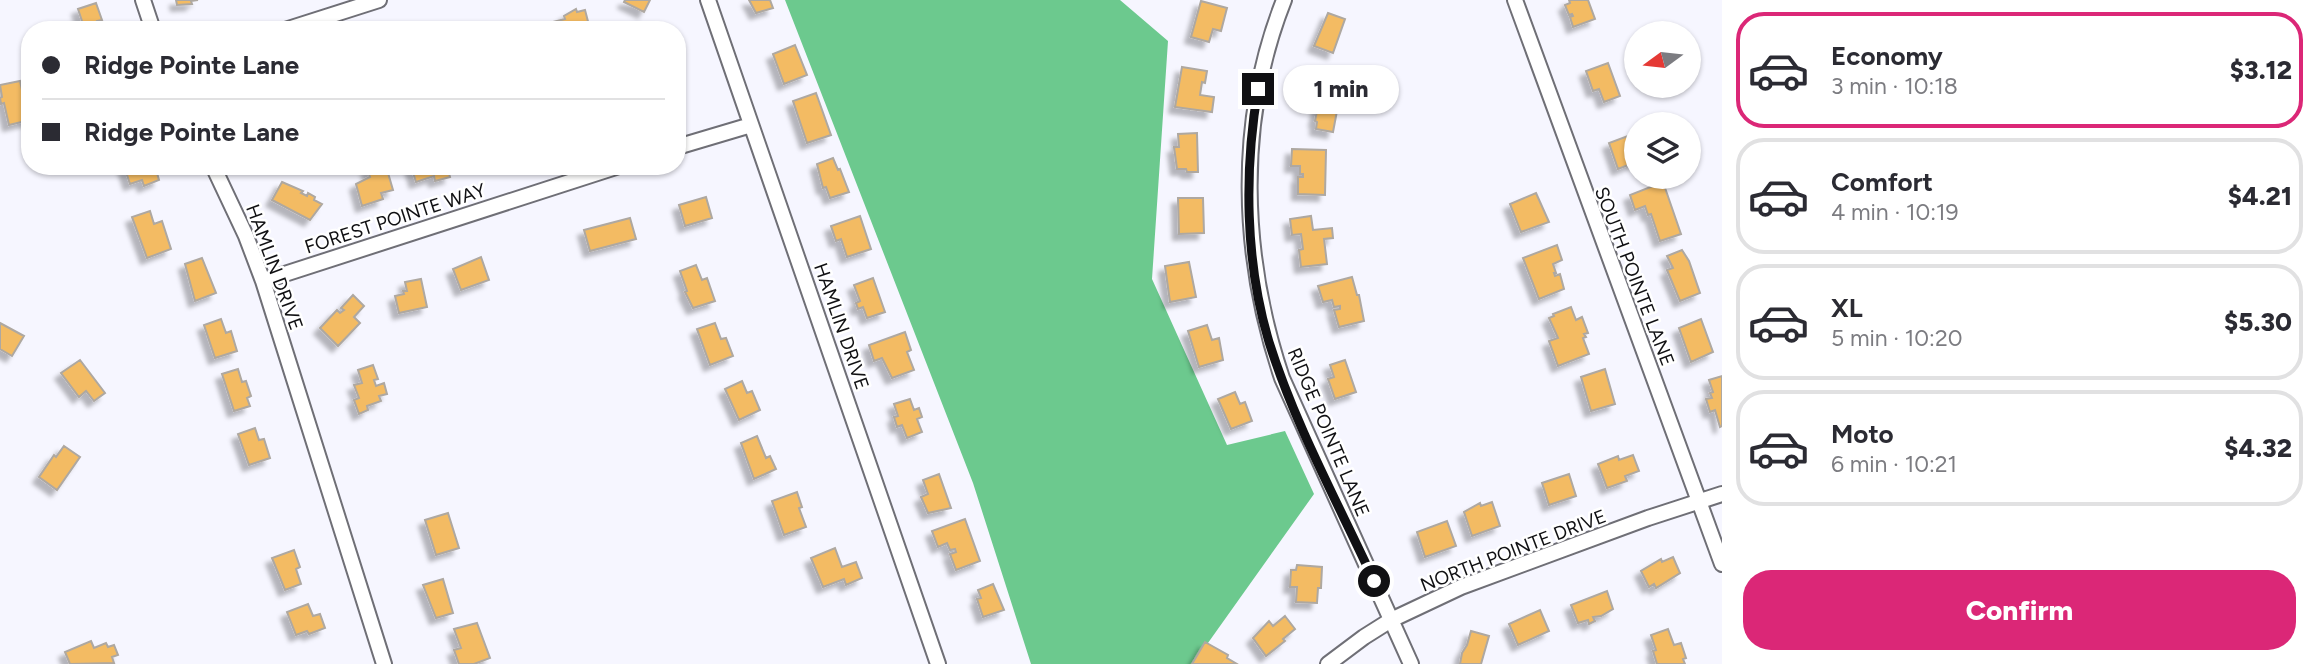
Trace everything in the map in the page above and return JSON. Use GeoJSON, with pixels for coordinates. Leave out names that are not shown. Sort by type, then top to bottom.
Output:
{"type":"FeatureCollection","features":[{"type":"Feature","properties":{"kind":"street"},"geometry":{"type":"LineString","coordinates":[[143,0],[150,21]]}},
{"type":"Feature","properties":{"kind":"street"},"geometry":{"type":"LineString","coordinates":[[313,21],[379,0]]}},
{"type":"Feature","properties":{"kind":"street","name":"HAMLIN DRIVE"},"geometry":{"type":"LineString","coordinates":[[708,0],[938,664]]}},
{"type":"Feature","properties":{"kind":"street","name":"RIDGE POINTE LANE"},"geometry":{"type":"LineString","coordinates":[[1284,0],[1261,70],[1250,158],[1249,203],[1259,301],[1282,378],[1411,664]]}},
{"type":"Feature","properties":{"kind":"street","name":"SOUTH POINTE LANE"},"geometry":{"type":"LineString","coordinates":[[1515,0],[1722,564]]}},
{"type":"Feature","properties":{"kind":"street"},"geometry":{"type":"LineString","coordinates":[[686,144],[751,125]]}},
{"type":"Feature","properties":{"kind":"street","name":"HAMLIN DRIVE"},"geometry":{"type":"LineString","coordinates":[[217,175],[246,236],[263,281],[384,664]]}},
{"type":"Feature","properties":{"kind":"street","name":"FOREST POINTE WAY"},"geometry":{"type":"LineString","coordinates":[[263,281],[591,175]]}},
{"type":"Feature","properties":{"kind":"street","name":"NORTH POINTE DRIVE"},"geometry":{"type":"LineString","coordinates":[[1328,664],[1364,636],[1391,620],[1461,587],[1722,494]]}},
{"type":"Feature","properties":{"kind":"green space"},"geometry":{"type":"Polygon","coordinates":[[[785,0],[1120,0],[1168,41],[1152,279],[1227,445],[1285,431],[1314,494],[1193,664],[1031,664],[973,483],[785,0]]]}},
{"type":"Feature","properties":{"kind":"building"},"geometry":{"type":"Polygon","coordinates":[[[176,0],[198,0],[191,1],[192,4],[177,5],[176,0]]]}},
{"type":"Feature","properties":{"kind":"building"},"geometry":{"type":"Polygon","coordinates":[[[650,0],[644,12],[624,2],[650,0]]]}},
{"type":"Feature","properties":{"kind":"building"},"geometry":{"type":"Polygon","coordinates":[[[749,0],[770,0],[773,8],[756,13],[749,0]]]}},
{"type":"Feature","properties":{"kind":"building"},"geometry":{"type":"Polygon","coordinates":[[[1569,0],[1588,0],[1595,19],[1573,27],[1570,17],[1573,16],[1569,15],[1565,5],[1570,3],[1569,0]]]}},
{"type":"Feature","properties":{"kind":"building"},"geometry":{"type":"Polygon","coordinates":[[[1201,1],[1227,8],[1221,31],[1213,29],[1209,42],[1191,37],[1201,1]]]}},
{"type":"Feature","properties":{"kind":"building"},"geometry":{"type":"Polygon","coordinates":[[[96,3],[102,20],[82,21],[78,9],[96,3]]]}},
{"type":"Feature","properties":{"kind":"building"},"geometry":{"type":"Polygon","coordinates":[[[576,9],[577,12],[585,10],[588,21],[557,21],[565,19],[564,16],[576,9]]]}},
{"type":"Feature","properties":{"kind":"building"},"geometry":{"type":"Polygon","coordinates":[[[1328,13],[1345,19],[1333,53],[1314,46],[1328,13]]]}},
{"type":"Feature","properties":{"kind":"building"},"geometry":{"type":"Polygon","coordinates":[[[795,45],[807,75],[784,84],[773,54],[795,45]]]}},
{"type":"Feature","properties":{"kind":"building"},"geometry":{"type":"Polygon","coordinates":[[[1608,63],[1620,96],[1604,102],[1599,89],[1593,91],[1586,71],[1608,63]]]}},
{"type":"Feature","properties":{"kind":"building"},"geometry":{"type":"Polygon","coordinates":[[[1182,67],[1207,71],[1200,95],[1214,97],[1212,112],[1175,107],[1182,67]]]}},
{"type":"Feature","properties":{"kind":"building"},"geometry":{"type":"Polygon","coordinates":[[[1324,76],[1361,83],[1358,98],[1340,95],[1333,132],[1316,129],[1315,121],[1324,76]]]}},
{"type":"Feature","properties":{"kind":"building"},"geometry":{"type":"Polygon","coordinates":[[[20,81],[21,122],[9,125],[4,103],[1,104],[0,85],[20,81]]]}},
{"type":"Feature","properties":{"kind":"building"},"geometry":{"type":"Polygon","coordinates":[[[816,93],[831,135],[807,143],[793,101],[816,93]]]}},
{"type":"Feature","properties":{"kind":"building"},"geometry":{"type":"Polygon","coordinates":[[[1197,133],[1198,172],[1177,169],[1174,147],[1179,147],[1178,134],[1197,133]]]}},
{"type":"Feature","properties":{"kind":"building"},"geometry":{"type":"Polygon","coordinates":[[[1624,137],[1624,167],[1618,169],[1609,143],[1624,137]]]}},
{"type":"Feature","properties":{"kind":"building"},"geometry":{"type":"Polygon","coordinates":[[[1292,149],[1326,150],[1325,195],[1298,194],[1298,177],[1303,177],[1303,174],[1300,174],[1300,166],[1291,166],[1292,149]]]}},
{"type":"Feature","properties":{"kind":"building"},"geometry":{"type":"Polygon","coordinates":[[[833,158],[849,192],[830,198],[826,187],[823,188],[817,164],[833,158]]]}},
{"type":"Feature","properties":{"kind":"building"},"geometry":{"type":"Polygon","coordinates":[[[127,175],[158,175],[159,180],[144,186],[142,180],[130,184],[127,175]]]}},
{"type":"Feature","properties":{"kind":"building"},"geometry":{"type":"Polygon","coordinates":[[[369,175],[389,175],[393,190],[381,193],[383,199],[362,206],[356,184],[369,175]]]}},
{"type":"Feature","properties":{"kind":"building"},"geometry":{"type":"Polygon","coordinates":[[[414,175],[449,175],[450,177],[435,181],[434,176],[416,182],[414,175]]]}},
{"type":"Feature","properties":{"kind":"building"},"geometry":{"type":"Polygon","coordinates":[[[282,182],[303,191],[301,193],[307,196],[308,193],[322,204],[310,220],[272,200],[282,182]]]}},
{"type":"Feature","properties":{"kind":"building"},"geometry":{"type":"Polygon","coordinates":[[[1645,189],[1665,189],[1681,234],[1660,241],[1651,214],[1648,215],[1645,206],[1635,210],[1630,195],[1645,189]]]}},
{"type":"Feature","properties":{"kind":"building"},"geometry":{"type":"Polygon","coordinates":[[[1536,193],[1549,222],[1521,232],[1510,204],[1536,193]]]}},
{"type":"Feature","properties":{"kind":"building"},"geometry":{"type":"Polygon","coordinates":[[[706,197],[712,218],[685,226],[679,205],[706,197]]]}},
{"type":"Feature","properties":{"kind":"building"},"geometry":{"type":"Polygon","coordinates":[[[1178,198],[1203,198],[1204,233],[1179,234],[1178,198]]]}},
{"type":"Feature","properties":{"kind":"building"},"geometry":{"type":"Polygon","coordinates":[[[150,211],[154,224],[162,221],[171,249],[147,258],[132,217],[150,211]]]}},
{"type":"Feature","properties":{"kind":"building"},"geometry":{"type":"Polygon","coordinates":[[[860,216],[871,249],[847,257],[841,239],[836,241],[831,226],[860,216]]]}},
{"type":"Feature","properties":{"kind":"building"},"geometry":{"type":"Polygon","coordinates":[[[1311,216],[1313,230],[1332,228],[1333,238],[1324,239],[1327,264],[1301,267],[1301,234],[1292,235],[1290,219],[1311,216]]]}},
{"type":"Feature","properties":{"kind":"building"},"geometry":{"type":"Polygon","coordinates":[[[630,218],[636,239],[590,251],[584,230],[630,218]]]}},
{"type":"Feature","properties":{"kind":"building"},"geometry":{"type":"Polygon","coordinates":[[[1557,245],[1562,260],[1553,264],[1554,273],[1555,276],[1560,274],[1564,289],[1539,299],[1523,258],[1557,245]]]}},
{"type":"Feature","properties":{"kind":"building"},"geometry":{"type":"Polygon","coordinates":[[[1682,250],[1689,261],[1700,293],[1680,301],[1667,270],[1673,268],[1667,256],[1682,250]]]}},
{"type":"Feature","properties":{"kind":"building"},"geometry":{"type":"Polygon","coordinates":[[[481,257],[489,280],[461,290],[453,269],[481,257]]]}},
{"type":"Feature","properties":{"kind":"building"},"geometry":{"type":"Polygon","coordinates":[[[202,258],[216,293],[195,301],[185,264],[202,258]]]}},
{"type":"Feature","properties":{"kind":"building"},"geometry":{"type":"Polygon","coordinates":[[[1189,262],[1196,297],[1170,302],[1165,266],[1189,262]]]}},
{"type":"Feature","properties":{"kind":"building"},"geometry":{"type":"Polygon","coordinates":[[[696,265],[702,280],[707,278],[715,301],[693,308],[685,292],[687,291],[680,271],[696,265]]]}},
{"type":"Feature","properties":{"kind":"building"},"geometry":{"type":"Polygon","coordinates":[[[1352,277],[1364,321],[1339,327],[1334,310],[1340,309],[1340,306],[1334,307],[1332,300],[1323,302],[1318,286],[1352,277]]]}},
{"type":"Feature","properties":{"kind":"building"},"geometry":{"type":"Polygon","coordinates":[[[873,278],[885,312],[867,318],[863,307],[858,309],[856,303],[860,301],[854,285],[873,278]]]}},
{"type":"Feature","properties":{"kind":"building"},"geometry":{"type":"Polygon","coordinates":[[[421,279],[427,307],[399,313],[395,296],[407,291],[405,282],[421,279]]]}},
{"type":"Feature","properties":{"kind":"building"},"geometry":{"type":"Polygon","coordinates":[[[353,295],[364,306],[354,317],[360,323],[338,346],[320,328],[337,310],[340,313],[344,310],[341,308],[353,295]]]}},
{"type":"Feature","properties":{"kind":"building"},"geometry":{"type":"Polygon","coordinates":[[[1571,307],[1576,320],[1582,317],[1588,333],[1584,334],[1586,337],[1583,338],[1589,354],[1558,366],[1549,341],[1558,338],[1549,318],[1571,307]]]}},
{"type":"Feature","properties":{"kind":"building"},"geometry":{"type":"Polygon","coordinates":[[[221,319],[226,333],[231,331],[237,351],[215,358],[204,325],[221,319]]]}},
{"type":"Feature","properties":{"kind":"building"},"geometry":{"type":"Polygon","coordinates":[[[1701,319],[1713,352],[1691,362],[1679,328],[1701,319]]]}},
{"type":"Feature","properties":{"kind":"building"},"geometry":{"type":"Polygon","coordinates":[[[0,323],[24,336],[12,356],[0,349],[0,323]]]}},
{"type":"Feature","properties":{"kind":"building"},"geometry":{"type":"Polygon","coordinates":[[[715,323],[721,339],[726,338],[733,356],[710,365],[697,329],[715,323]]]}},
{"type":"Feature","properties":{"kind":"building"},"geometry":{"type":"Polygon","coordinates":[[[1207,325],[1212,340],[1219,338],[1223,360],[1199,367],[1188,331],[1207,325]]]}},
{"type":"Feature","properties":{"kind":"building"},"geometry":{"type":"Polygon","coordinates":[[[905,332],[911,350],[907,352],[914,370],[892,378],[882,358],[874,361],[869,345],[905,332]]]}},
{"type":"Feature","properties":{"kind":"building"},"geometry":{"type":"Polygon","coordinates":[[[80,360],[105,393],[94,401],[86,391],[79,397],[61,373],[80,360]]]}},
{"type":"Feature","properties":{"kind":"building"},"geometry":{"type":"Polygon","coordinates":[[[1345,360],[1356,392],[1335,399],[1328,379],[1334,377],[1330,365],[1345,360]]]}},
{"type":"Feature","properties":{"kind":"building"},"geometry":{"type":"Polygon","coordinates":[[[373,365],[378,379],[374,380],[376,386],[384,383],[387,394],[379,396],[381,401],[367,406],[368,410],[359,414],[354,400],[359,398],[354,385],[362,383],[358,370],[373,365]]]}},
{"type":"Feature","properties":{"kind":"building"},"geometry":{"type":"Polygon","coordinates":[[[238,369],[251,396],[247,398],[250,406],[234,411],[222,374],[238,369]]]}},
{"type":"Feature","properties":{"kind":"building"},"geometry":{"type":"Polygon","coordinates":[[[1605,369],[1615,404],[1591,411],[1581,377],[1605,369]]]}},
{"type":"Feature","properties":{"kind":"building"},"geometry":{"type":"Polygon","coordinates":[[[1722,376],[1720,427],[1715,410],[1710,412],[1706,399],[1712,398],[1710,393],[1713,392],[1709,380],[1722,376]]]}},
{"type":"Feature","properties":{"kind":"building"},"geometry":{"type":"Polygon","coordinates":[[[742,381],[747,393],[752,391],[760,410],[739,420],[725,389],[742,381]]]}},
{"type":"Feature","properties":{"kind":"building"},"geometry":{"type":"Polygon","coordinates":[[[1235,392],[1240,404],[1245,402],[1252,421],[1231,429],[1218,399],[1235,392]]]}},
{"type":"Feature","properties":{"kind":"building"},"geometry":{"type":"Polygon","coordinates":[[[910,399],[914,410],[919,408],[922,417],[917,419],[922,432],[907,438],[902,425],[897,427],[894,417],[898,416],[894,404],[910,399]]]}},
{"type":"Feature","properties":{"kind":"building"},"geometry":{"type":"Polygon","coordinates":[[[255,428],[259,440],[264,439],[270,458],[249,465],[238,434],[255,428]]]}},
{"type":"Feature","properties":{"kind":"building"},"geometry":{"type":"Polygon","coordinates":[[[757,436],[766,458],[770,456],[776,469],[754,479],[741,443],[757,436]]]}},
{"type":"Feature","properties":{"kind":"building"},"geometry":{"type":"Polygon","coordinates":[[[64,446],[80,457],[57,490],[39,477],[54,455],[56,457],[64,446]]]}},
{"type":"Feature","properties":{"kind":"building"},"geometry":{"type":"Polygon","coordinates":[[[1633,455],[1639,471],[1625,476],[1627,481],[1607,488],[1598,464],[1618,456],[1619,460],[1633,455]]]}},
{"type":"Feature","properties":{"kind":"building"},"geometry":{"type":"Polygon","coordinates":[[[939,474],[951,508],[928,513],[921,497],[928,494],[923,480],[939,474]]]}},
{"type":"Feature","properties":{"kind":"building"},"geometry":{"type":"Polygon","coordinates":[[[1569,474],[1576,496],[1549,505],[1542,483],[1569,474]]]}},
{"type":"Feature","properties":{"kind":"building"},"geometry":{"type":"Polygon","coordinates":[[[797,492],[806,527],[784,535],[772,501],[797,492]]]}},
{"type":"Feature","properties":{"kind":"building"},"geometry":{"type":"Polygon","coordinates":[[[1492,502],[1500,526],[1472,536],[1464,512],[1480,503],[1481,506],[1492,502]]]}},
{"type":"Feature","properties":{"kind":"building"},"geometry":{"type":"Polygon","coordinates":[[[448,513],[459,548],[436,555],[425,520],[448,513]]]}},
{"type":"Feature","properties":{"kind":"building"},"geometry":{"type":"Polygon","coordinates":[[[965,519],[980,561],[956,570],[950,554],[956,552],[955,549],[950,550],[947,543],[938,547],[932,531],[965,519]]]}},
{"type":"Feature","properties":{"kind":"building"},"geometry":{"type":"Polygon","coordinates":[[[1447,521],[1456,546],[1425,557],[1417,532],[1447,521]]]}},
{"type":"Feature","properties":{"kind":"building"},"geometry":{"type":"Polygon","coordinates":[[[835,548],[842,567],[856,562],[862,578],[846,585],[844,579],[823,587],[811,558],[835,548]]]}},
{"type":"Feature","properties":{"kind":"building"},"geometry":{"type":"Polygon","coordinates":[[[294,550],[300,567],[296,569],[301,584],[285,590],[272,558],[294,550]]]}},
{"type":"Feature","properties":{"kind":"building"},"geometry":{"type":"Polygon","coordinates":[[[1673,557],[1680,573],[1656,588],[1654,584],[1649,587],[1641,571],[1661,559],[1662,562],[1673,557]]]}},
{"type":"Feature","properties":{"kind":"building"},"geometry":{"type":"Polygon","coordinates":[[[1297,565],[1322,567],[1317,603],[1296,602],[1297,587],[1290,587],[1291,570],[1296,570],[1297,565]]]}},
{"type":"Feature","properties":{"kind":"building"},"geometry":{"type":"Polygon","coordinates":[[[443,579],[453,613],[436,618],[423,585],[443,579]]]}},
{"type":"Feature","properties":{"kind":"building"},"geometry":{"type":"Polygon","coordinates":[[[993,584],[1004,610],[983,617],[977,599],[981,598],[978,590],[993,584]]]}},
{"type":"Feature","properties":{"kind":"building"},"geometry":{"type":"Polygon","coordinates":[[[1607,591],[1613,609],[1593,617],[1595,621],[1589,624],[1588,620],[1578,623],[1571,605],[1607,591]]]}},
{"type":"Feature","properties":{"kind":"building"},"geometry":{"type":"Polygon","coordinates":[[[308,604],[313,616],[320,614],[325,628],[296,635],[287,612],[308,604]]]}},
{"type":"Feature","properties":{"kind":"building"},"geometry":{"type":"Polygon","coordinates":[[[1540,610],[1549,631],[1518,645],[1509,624],[1540,610]]]}},
{"type":"Feature","properties":{"kind":"building"},"geometry":{"type":"Polygon","coordinates":[[[1285,616],[1295,629],[1266,656],[1253,638],[1269,621],[1273,626],[1285,616]]]}},
{"type":"Feature","properties":{"kind":"building"},"geometry":{"type":"Polygon","coordinates":[[[477,623],[490,658],[474,664],[459,664],[454,650],[461,648],[454,629],[477,623]]]}},
{"type":"Feature","properties":{"kind":"building"},"geometry":{"type":"Polygon","coordinates":[[[1668,629],[1674,645],[1681,643],[1686,658],[1683,659],[1685,664],[1657,664],[1651,635],[1668,629]]]}},
{"type":"Feature","properties":{"kind":"building"},"geometry":{"type":"Polygon","coordinates":[[[1471,631],[1489,636],[1481,664],[1460,664],[1462,653],[1471,631]]]}},
{"type":"Feature","properties":{"kind":"building"},"geometry":{"type":"Polygon","coordinates":[[[91,641],[94,648],[106,643],[108,647],[114,645],[118,655],[112,657],[114,663],[70,664],[65,652],[91,641]]]}},
{"type":"Feature","properties":{"kind":"building"},"geometry":{"type":"Polygon","coordinates":[[[1205,642],[1228,655],[1227,658],[1237,664],[1192,664],[1205,642]]]}},
{"type":"Feature","properties":{"kind":"route"},"geometry":{"type":"LineString","coordinates":[[1258,89],[1250,158],[1249,203],[1259,301],[1282,378],[1374,581]]}}]}
